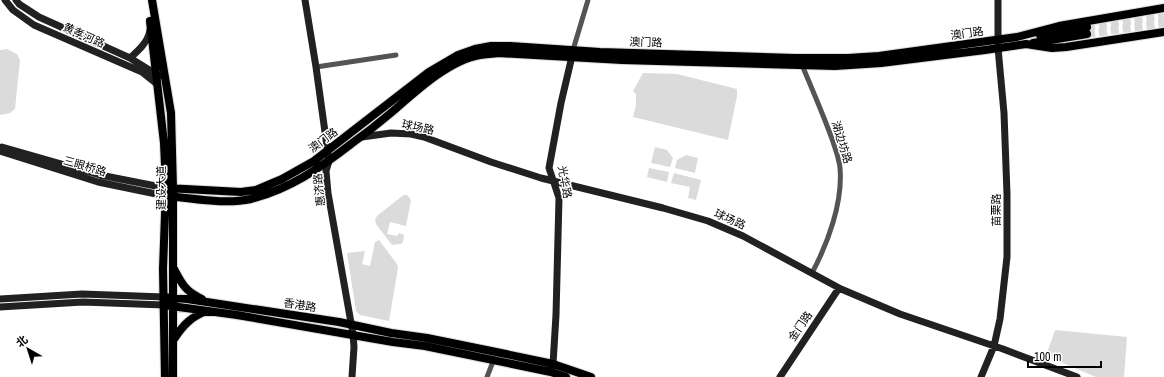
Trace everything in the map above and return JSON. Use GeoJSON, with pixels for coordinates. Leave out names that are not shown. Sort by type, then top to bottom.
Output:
{"type":"FeatureCollection","features":[{"type":"Feature","properties":{"kind":"main road","name":"建设大道"},"geometry":{"type":"LineString","coordinates":[[147,0],[170,192],[164,269],[165,377]]}},
{"type":"Feature","properties":{"kind":"main road","name":"建设大道"},"geometry":{"type":"LineString","coordinates":[[152,0],[171,113],[170,192],[174,297],[173,377]]}},
{"type":"Feature","properties":{"kind":"main road","name":"澳门路"},"geometry":{"type":"LineString","coordinates":[[170,192],[241,192],[256,190],[269,185],[300,170],[327,151],[429,72],[458,55],[475,49],[491,46],[510,46],[573,53],[835,66],[881,63],[997,44],[1059,26],[1162,9]]}},
{"type":"Feature","properties":{"kind":"main road"},"geometry":{"type":"LineString","coordinates":[[1017,38],[1087,31],[1026,44]]}},
{"type":"Feature","properties":{"kind":"main road","name":"澳门路"},"geometry":{"type":"LineString","coordinates":[[170,192],[211,200],[235,201],[264,195],[293,183],[312,173],[329,161],[444,71],[479,55],[498,53],[600,52],[795,58],[848,58],[997,44],[1026,44],[1052,48],[1066,47],[1164,32]]}},
{"type":"Feature","properties":{"kind":"main road"},"geometry":{"type":"LineString","coordinates":[[173,266],[183,286],[188,291],[210,302]]}},
{"type":"Feature","properties":{"kind":"main road","name":"香港路"},"geometry":{"type":"LineString","coordinates":[[164,297],[210,302],[427,338],[496,352],[552,368],[591,377]]}},
{"type":"Feature","properties":{"kind":"main road","name":"香港路"},"geometry":{"type":"LineString","coordinates":[[164,305],[237,314],[393,342],[425,346],[552,368],[566,377]]}},
{"type":"Feature","properties":{"kind":"main road"},"geometry":{"type":"LineString","coordinates":[[174,340],[188,322],[199,314],[208,311]]}},
{"type":"Feature","properties":{"kind":"street","name":"黄孝河路"},"geometry":{"type":"LineString","coordinates":[[5,0],[13,10],[34,25],[142,72],[157,84]]}},
{"type":"Feature","properties":{"kind":"street","name":"黄孝河路"},"geometry":{"type":"LineString","coordinates":[[16,0],[19,4],[39,17],[130,58],[165,81]]}},
{"type":"Feature","properties":{"kind":"street","name":"惠济路"},"geometry":{"type":"LineString","coordinates":[[305,0],[329,161],[326,171],[328,193],[352,325],[354,348],[352,377]]}},
{"type":"Feature","properties":{"kind":"street","name":"光华路"},"geometry":{"type":"LineString","coordinates":[[552,368],[556,307],[559,198],[555,182],[549,168],[561,103],[588,0]]}},
{"type":"Feature","properties":{"kind":"street","name":"苗栗路"},"geometry":{"type":"LineString","coordinates":[[981,377],[994,346],[1000,319],[1007,257],[1007,194],[1004,113],[997,44],[998,0]]}},
{"type":"Feature","properties":{"kind":"street"},"geometry":{"type":"LineString","coordinates":[[130,58],[149,36],[150,28]]}},
{"type":"Feature","properties":{"kind":"street"},"geometry":{"type":"LineString","coordinates":[[316,67],[396,55]]}},
{"type":"Feature","properties":{"kind":"street","name":"湖边坊路"},"geometry":{"type":"LineString","coordinates":[[802,65],[829,129],[840,166],[841,189],[833,222],[823,253],[812,273]]}},
{"type":"Feature","properties":{"kind":"street","name":"球场路"},"geometry":{"type":"LineString","coordinates":[[359,138],[368,135],[391,133],[424,137],[491,162],[555,182],[570,184],[708,221],[743,236],[839,288],[900,314],[994,346],[1076,377]]}},
{"type":"Feature","properties":{"kind":"street","name":"三眼桥路"},"geometry":{"type":"LineString","coordinates":[[0,147],[100,175],[170,192]]}},
{"type":"Feature","properties":{"kind":"street","name":"三眼桥路"},"geometry":{"type":"LineString","coordinates":[[0,151],[98,182],[170,192]]}},
{"type":"Feature","properties":{"kind":"street","name":"金门路"},"geometry":{"type":"LineString","coordinates":[[780,377],[839,288]]}},
{"type":"Feature","properties":{"kind":"street","name":"香港路"},"geometry":{"type":"LineString","coordinates":[[0,299],[82,294],[164,297]]}},
{"type":"Feature","properties":{"kind":"street","name":"香港路"},"geometry":{"type":"LineString","coordinates":[[0,307],[83,302],[164,305]]}},
{"type":"Feature","properties":{"kind":"street"},"geometry":{"type":"LineString","coordinates":[[488,377],[494,359]]}},
{"type":"Feature","properties":{"kind":"shaded area"},"geometry":{"type":"Polygon","coordinates":[[[7,49],[17,54],[20,60],[15,109],[10,113],[0,115],[0,50],[7,49]]]}},
{"type":"Feature","properties":{"kind":"shaded area"},"geometry":{"type":"Polygon","coordinates":[[[643,73],[677,74],[737,89],[737,96],[728,140],[633,117],[636,105],[636,94],[633,91],[643,73]]]}},
{"type":"Feature","properties":{"kind":"shaded area"},"geometry":{"type":"Polygon","coordinates":[[[655,147],[667,150],[673,158],[670,167],[651,163],[655,147]]]}},
{"type":"Feature","properties":{"kind":"shaded area"},"geometry":{"type":"Polygon","coordinates":[[[686,155],[698,158],[695,173],[675,168],[677,160],[686,155]]]}},
{"type":"Feature","properties":{"kind":"shaded area"},"geometry":{"type":"Polygon","coordinates":[[[649,168],[669,172],[667,182],[647,177],[649,168]]]}},
{"type":"Feature","properties":{"kind":"shaded area"},"geometry":{"type":"Polygon","coordinates":[[[674,173],[701,180],[696,200],[688,198],[690,187],[671,183],[674,173]]]}},
{"type":"Feature","properties":{"kind":"shaded area"},"geometry":{"type":"Polygon","coordinates":[[[404,195],[407,195],[411,200],[406,226],[390,222],[387,234],[397,236],[399,233],[404,235],[403,242],[401,244],[392,245],[376,224],[375,220],[377,216],[404,195]]]}},
{"type":"Feature","properties":{"kind":"shaded area"},"geometry":{"type":"Polygon","coordinates":[[[379,240],[397,264],[398,268],[389,321],[360,315],[356,311],[347,253],[365,251],[362,264],[370,266],[375,242],[379,240]]]}},
{"type":"Feature","properties":{"kind":"shaded area"},"geometry":{"type":"Polygon","coordinates":[[[1055,330],[1127,337],[1124,377],[1096,377],[1046,356],[1055,330]]]}},
{"type":"Feature","properties":{"kind":"tunnel"},"geometry":{"type":"LineString","coordinates":[[1087,27],[1164,16]]}},
{"type":"Feature","properties":{"kind":"tunnel"},"geometry":{"type":"LineString","coordinates":[[1087,34],[1164,23]]}}]}
